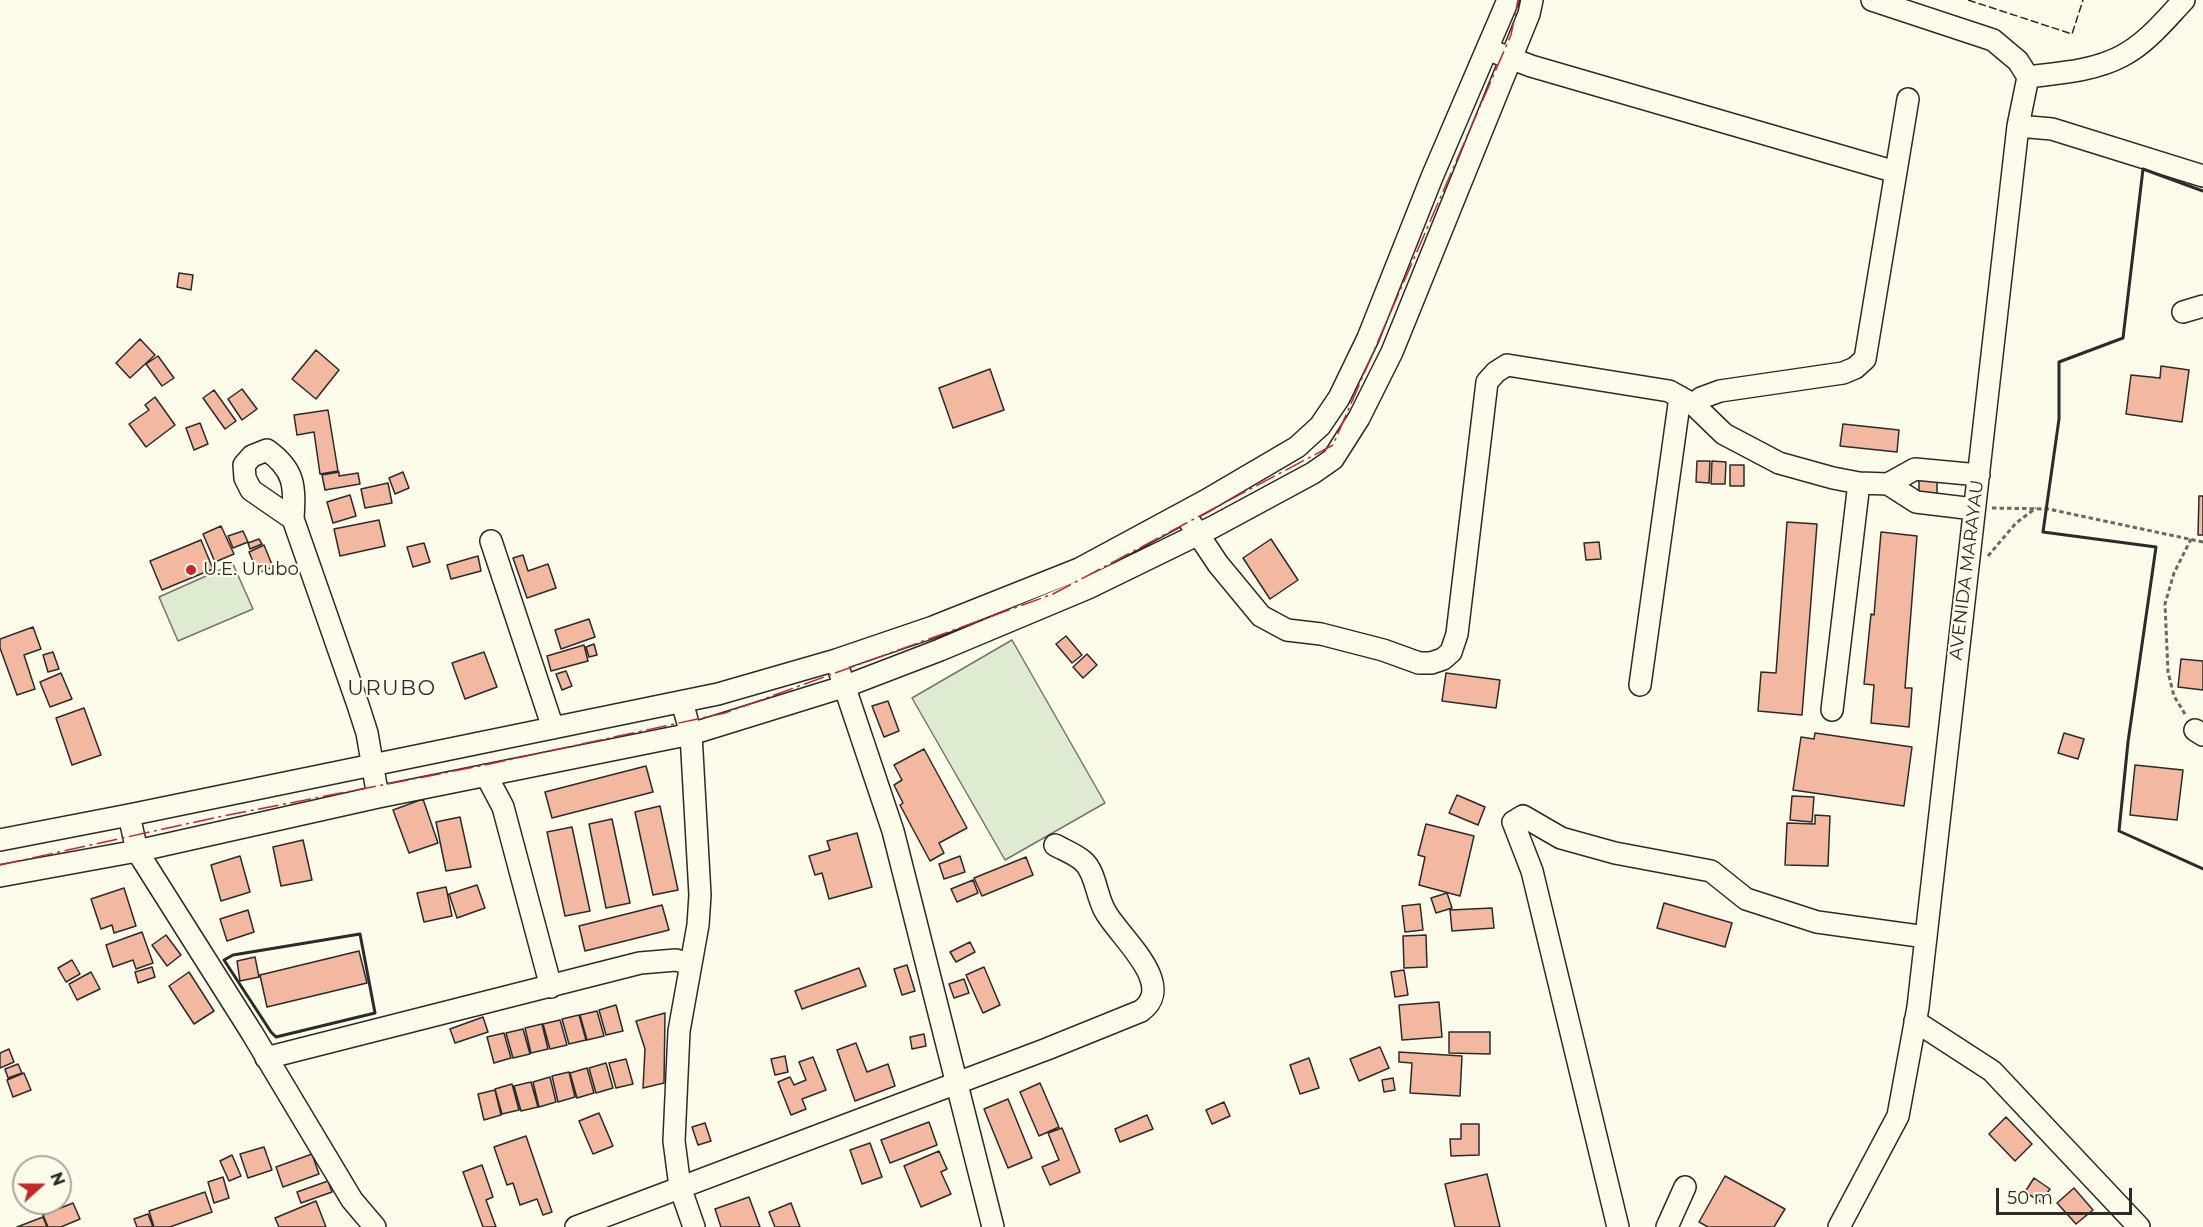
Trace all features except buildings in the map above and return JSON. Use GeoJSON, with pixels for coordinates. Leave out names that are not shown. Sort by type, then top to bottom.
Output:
{"type":"FeatureCollection","features":[{"type":"Feature","properties":{"kind":"street"},"geometry":{"type":"LineString","coordinates":[[0,840],[129,816],[718,694],[836,660],[933,627],[1079,569],[1184,512],[1297,447],[1320,426],[1339,398],[1368,338],[1432,177],[1508,0]]}},
{"type":"Feature","properties":{"kind":"street"},"geometry":{"type":"LineString","coordinates":[[0,876],[137,851],[378,797],[691,734],[846,686],[940,650],[1088,588],[1197,535],[1313,473],[1333,459],[1359,418],[1392,352],[1529,14],[1532,0]]}},
{"type":"Feature","properties":{"kind":"street"},"geometry":{"type":"LineString","coordinates":[[1872,0],[1993,40],[2018,61],[2028,77],[2086,69],[2122,56],[2148,38],[2184,0]]}},
{"type":"Feature","properties":{"kind":"street"},"geometry":{"type":"LineString","coordinates":[[1487,49],[1531,66],[1896,172]]}},
{"type":"Feature","properties":{"kind":"street","name":"AVENIDA MARAYAU"},"geometry":{"type":"LineString","coordinates":[[1839,1227],[1898,1116],[1916,1021],[2018,126],[2028,77]]}},
{"type":"Feature","properties":{"kind":"street"},"geometry":{"type":"LineString","coordinates":[[1687,401],[1720,391],[1843,373],[1855,368],[1865,359],[1908,99]]}},
{"type":"Feature","properties":{"kind":"street"},"geometry":{"type":"LineString","coordinates":[[2018,126],[2052,129],[2203,176]]}},
{"type":"Feature","properties":{"kind":"street"},"geometry":{"type":"LineString","coordinates":[[1184,512],[1197,535],[1237,589],[1261,616],[1287,630],[1321,634],[1383,650],[1419,663],[1431,663],[1443,659],[1450,652],[1457,634],[1487,381],[1507,365],[1669,392],[1687,401],[1724,434],[1779,463],[1833,478],[1859,483],[1887,484],[1916,502],[1974,509]]}},
{"type":"Feature","properties":{"kind":"street"},"geometry":{"type":"LineString","coordinates":[[1640,685],[1687,401]]}},
{"type":"Feature","properties":{"kind":"street"},"geometry":{"type":"LineString","coordinates":[[1887,484],[1915,469],[1979,475]]}},
{"type":"Feature","properties":{"kind":"street"},"geometry":{"type":"LineString","coordinates":[[1832,710],[1859,483]]}},
{"type":"Feature","properties":{"kind":"street"},"geometry":{"type":"LineString","coordinates":[[293,519],[358,705],[373,765],[378,797]]}},
{"type":"Feature","properties":{"kind":"street"},"geometry":{"type":"LineString","coordinates":[[491,541],[553,728]]}},
{"type":"Feature","properties":{"kind":"street"},"geometry":{"type":"LineString","coordinates":[[836,660],[893,831],[955,1084],[993,1227]]}},
{"type":"Feature","properties":{"kind":"street"},"geometry":{"type":"LineString","coordinates":[[682,702],[691,734],[700,895],[698,925],[678,1041],[674,1141],[680,1187],[694,1227]]}},
{"type":"Feature","properties":{"kind":"street"},"geometry":{"type":"LineString","coordinates":[[486,775],[503,807],[551,987]]}},
{"type":"Feature","properties":{"kind":"street"},"geometry":{"type":"LineString","coordinates":[[129,816],[137,851],[352,1200],[375,1227]]}},
{"type":"Feature","properties":{"kind":"street"},"geometry":{"type":"LineString","coordinates":[[1618,1227],[1532,871],[1514,822],[1522,816],[1561,838],[1615,853],[1712,871],[1746,899],[1817,922],[1926,937]]}},
{"type":"Feature","properties":{"kind":"street"},"geometry":{"type":"LineString","coordinates":[[1532,871],[1542,846],[1561,838]]}},
{"type":"Feature","properties":{"kind":"street"},"geometry":{"type":"LineString","coordinates":[[576,1227],[955,1084],[1141,1011],[1150,1004],[1153,993],[1149,973],[1133,947],[1106,914],[1100,902],[1091,870],[1083,861],[1055,845]]}},
{"type":"Feature","properties":{"kind":"street"},"geometry":{"type":"LineString","coordinates":[[266,1058],[640,963],[676,960],[690,964]]}},
{"type":"Feature","properties":{"kind":"street"},"geometry":{"type":"LineString","coordinates":[[1916,1021],[1992,1071],[2139,1227]]}},
{"type":"Feature","properties":{"kind":"street"},"geometry":{"type":"LineString","coordinates":[[1667,1227],[1686,1187]]}},
{"type":"Feature","properties":{"kind":"path"},"geometry":{"type":"LineString","coordinates":[[1974,509],[2005,507],[2048,509],[2203,542]]}},
{"type":"Feature","properties":{"kind":"path"},"geometry":{"type":"LineString","coordinates":[[1966,579],[1993,552],[2016,523],[2036,508]]}},
{"type":"Feature","properties":{"kind":"path"},"geometry":{"type":"LineString","coordinates":[[2191,539],[2174,573],[2165,604],[2165,637],[2168,672],[2174,696],[2199,732]]}},
{"type":"Feature","properties":{"kind":"green space"},"geometry":{"type":"Polygon","coordinates":[[[233,564],[253,609],[178,641],[159,597],[233,564]]]}},
{"type":"Feature","properties":{"kind":"green space"},"geometry":{"type":"Polygon","coordinates":[[[1012,640],[1105,803],[1005,860],[912,698],[1012,640]]]}},
{"type":"Feature","properties":{"kind":"fence"},"geometry":{"type":"LineString","coordinates":[[1968,0],[2072,34],[2083,0]]}},
{"type":"Feature","properties":{"kind":"wall"},"geometry":{"type":"LineString","coordinates":[[2203,191],[2143,169],[2123,338],[2059,362],[2059,419],[2043,532],[2156,547],[2128,742],[2119,831],[2203,869]]}},
{"type":"Feature","properties":{"kind":"wall"},"geometry":{"type":"LineString","coordinates":[[360,934],[375,1013],[276,1037],[224,960],[233,955],[360,934]]}},
{"type":"Feature","properties":{"kind":"power"},"geometry":{"type":"LineString","coordinates":[[0,865],[218,817],[485,765],[725,713],[1053,594],[1333,445],[1511,35],[1518,0]]}},
{"type":"Feature","properties":{"kind":"place","name":"U.E. Urubo"},"geometry":{"type":"Point","coordinates":[191,570]}},
{"type":"Feature","properties":{"kind":"district","name":"URUBO"},"geometry":{"type":"Point","coordinates":[392,689]}}]}
